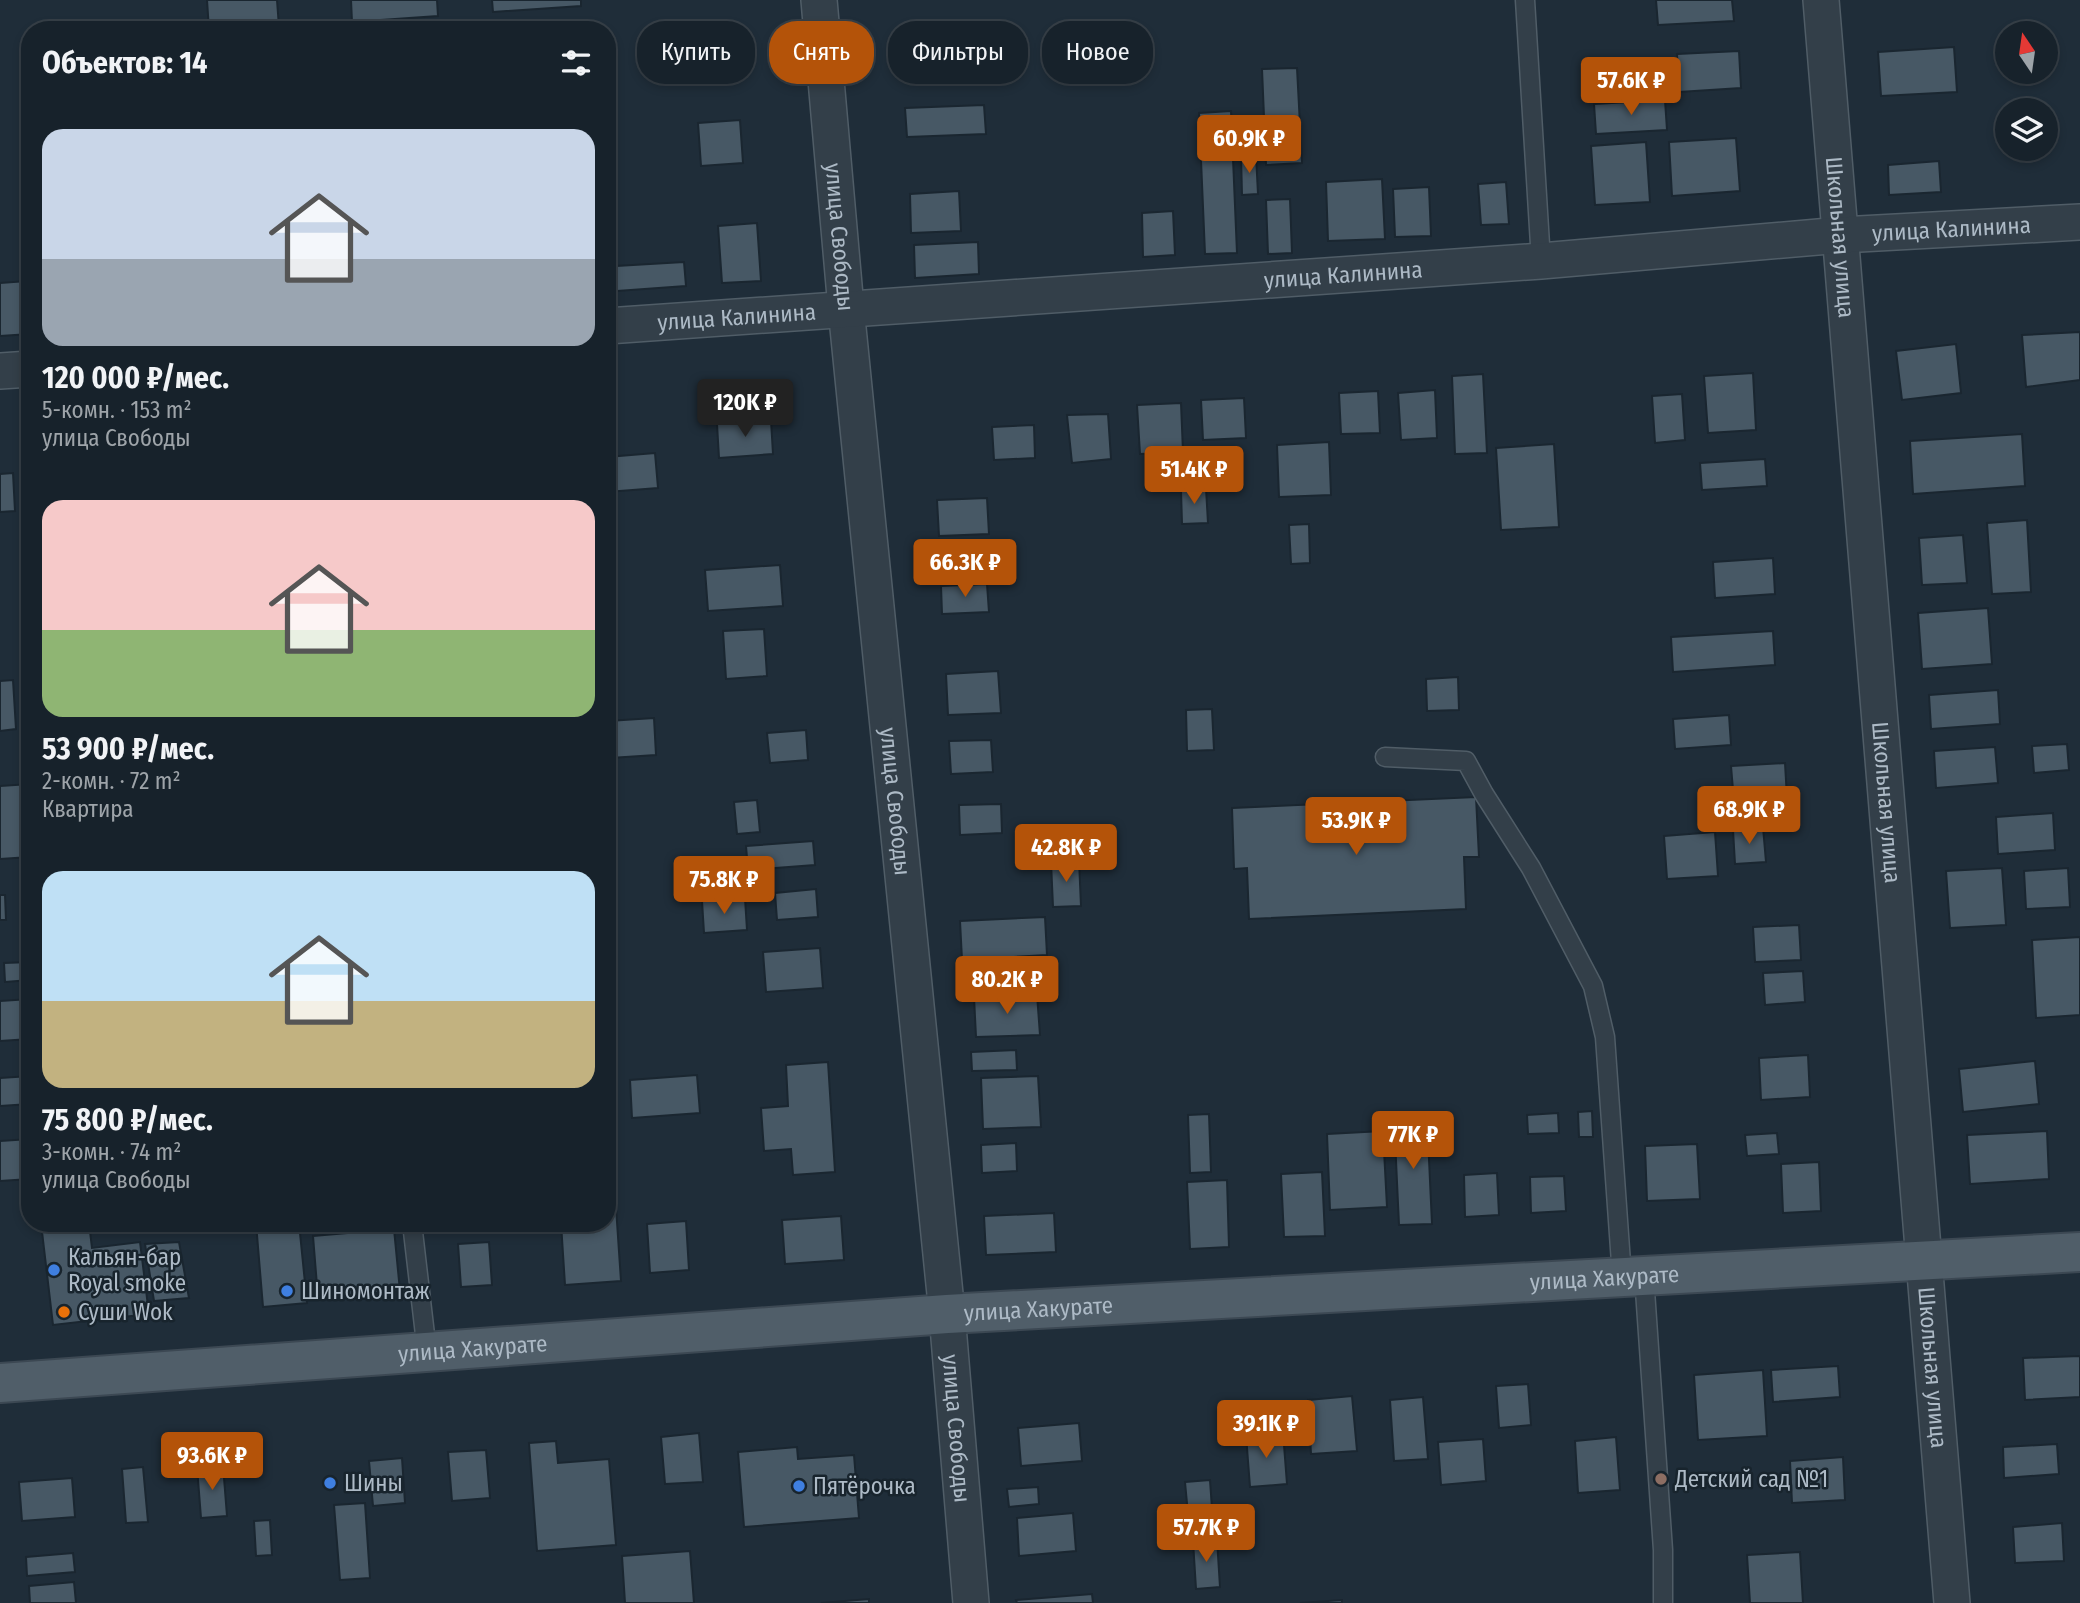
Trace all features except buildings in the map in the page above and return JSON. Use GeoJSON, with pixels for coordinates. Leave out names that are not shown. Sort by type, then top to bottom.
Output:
{"type":"FeatureCollection","features":[{"type":"Feature","properties":{"kind":"main road","name":"улица Хакурате"},"geometry":{"type":"LineString","coordinates":[[0,1383],[947,1314],[2080,1252]]}},
{"type":"Feature","properties":{"kind":"street","name":"улица Свободы"},"geometry":{"type":"LineString","coordinates":[[819,0],[846,308],[947,1314],[971,1603]]}},
{"type":"Feature","properties":{"kind":"street","name":"Школьная улица"},"geometry":{"type":"LineString","coordinates":[[1821,0],[1952,1603]]}},
{"type":"Feature","properties":{"kind":"street","name":"улица Калинина"},"geometry":{"type":"LineString","coordinates":[[616,325],[1541,261],[1841,235],[2080,222]]}},
{"type":"Feature","properties":{"kind":"street"},"geometry":{"type":"LineString","coordinates":[[0,371],[21,370]]}},
{"type":"Feature","properties":{"kind":"lane"},"geometry":{"type":"LineString","coordinates":[[1525,0],[1541,261]]}},
{"type":"Feature","properties":{"kind":"lane"},"geometry":{"type":"LineString","coordinates":[[1385,757],[1466,761],[1531,868],[1593,986],[1605,1037],[1633,1277],[1662,1550],[1663,1603]]}},
{"type":"Feature","properties":{"kind":"lane"},"geometry":{"type":"LineString","coordinates":[[413,1232],[427,1352]]}},
{"type":"Feature","properties":{"kind":"place","name":"Кальян-бар Royal smoke"},"geometry":{"type":"Point","coordinates":[54,1270]}},
{"type":"Feature","properties":{"kind":"place","name":"Шиномонтаж"},"geometry":{"type":"Point","coordinates":[287,1291]}},
{"type":"Feature","properties":{"kind":"place","name":"Суши Wok"},"geometry":{"type":"Point","coordinates":[64,1312]}},
{"type":"Feature","properties":{"kind":"place","name":"Детский сад №1"},"geometry":{"type":"Point","coordinates":[1661,1479]}},
{"type":"Feature","properties":{"kind":"place","name":"Шины"},"geometry":{"type":"Point","coordinates":[330,1483]}},
{"type":"Feature","properties":{"kind":"place","name":"Пятёрочка"},"geometry":{"type":"Point","coordinates":[799,1486]}}]}
